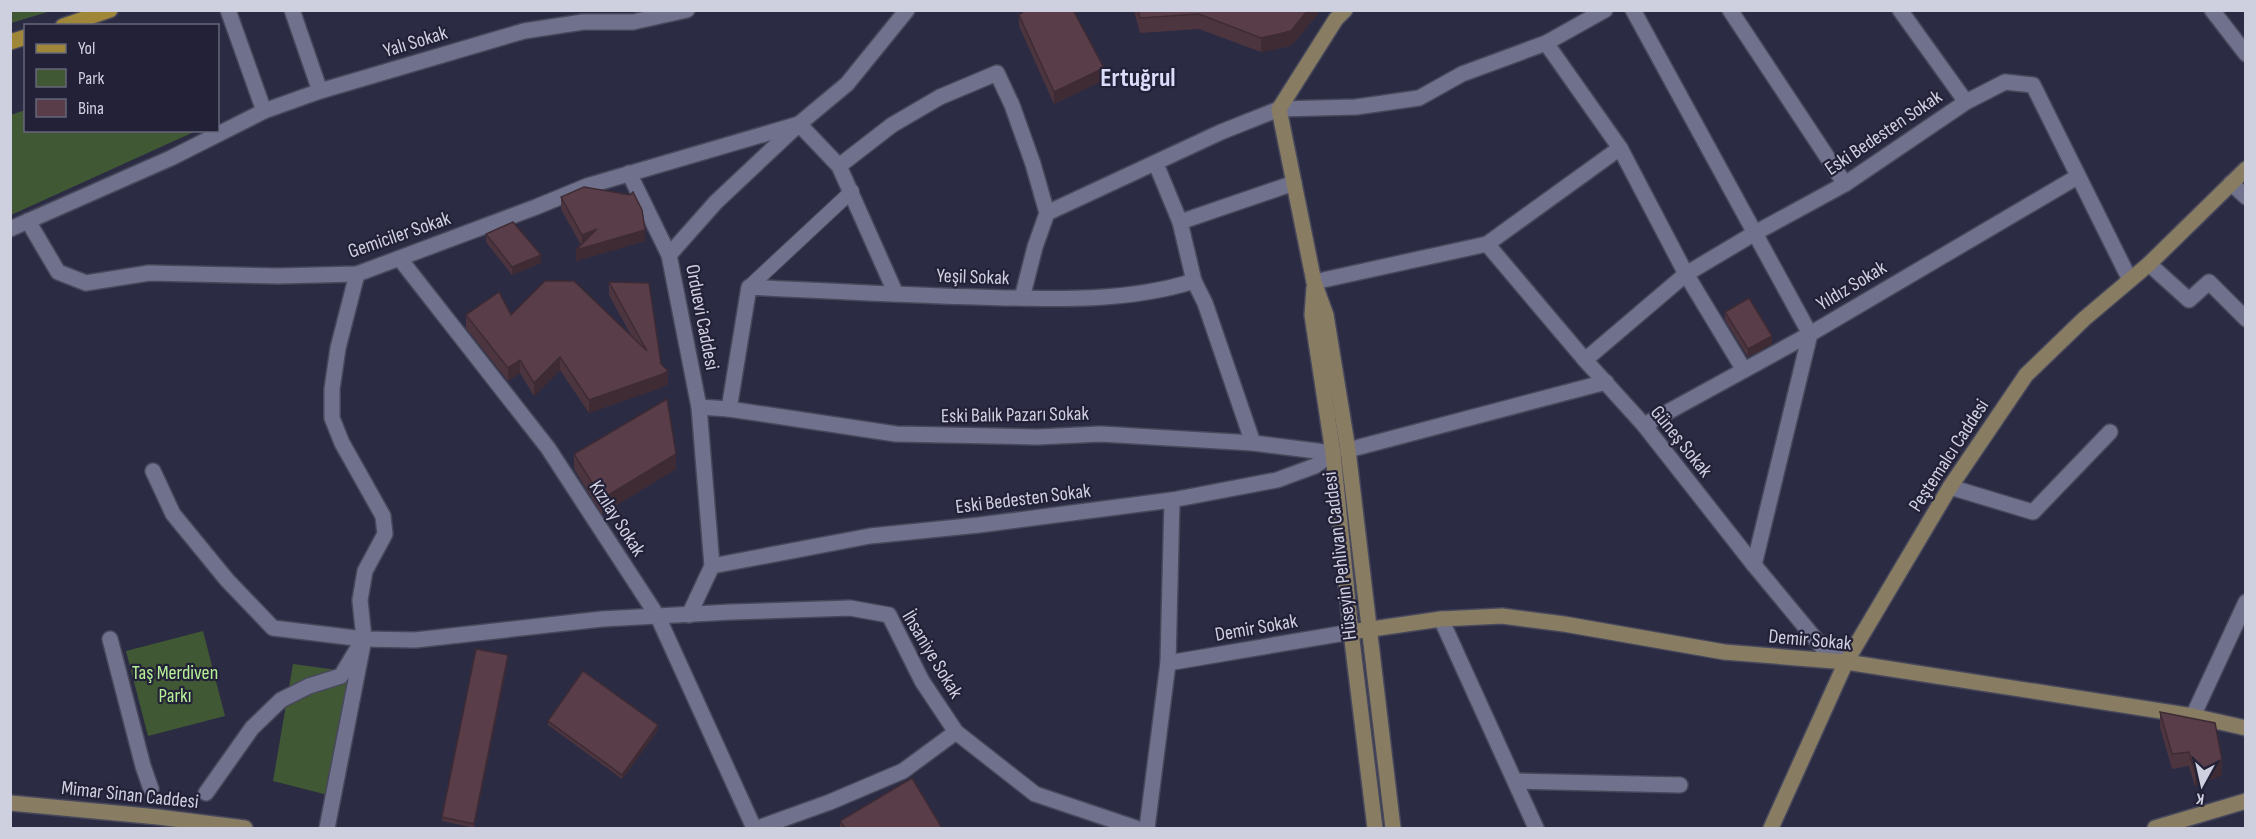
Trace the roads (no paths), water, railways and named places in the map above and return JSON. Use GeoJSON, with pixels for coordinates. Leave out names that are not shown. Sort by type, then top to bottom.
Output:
{"type":"FeatureCollection","features":[{"type":"Feature","properties":{"kind":"main road"},"geometry":{"type":"LineString","coordinates":[[69,24],[110,10]]}},
{"type":"Feature","properties":{"kind":"street"},"geometry":{"type":"LineString","coordinates":[[228,10],[264,111]]}},
{"type":"Feature","properties":{"kind":"street"},"geometry":{"type":"LineString","coordinates":[[292,10],[320,91]]}},
{"type":"Feature","properties":{"kind":"street","name":"Yalı Sokak"},"geometry":{"type":"LineString","coordinates":[[10,229],[171,158],[264,111],[320,91],[524,31],[583,22],[633,22],[687,10]]}},
{"type":"Feature","properties":{"kind":"street","name":"Orduevi Caddesi"},"geometry":{"type":"LineString","coordinates":[[689,615],[712,566],[699,407],[669,255],[716,202],[799,124],[847,84],[907,10]]}},
{"type":"Feature","properties":{"kind":"street"},"geometry":{"type":"LineString","coordinates":[[1279,109],[1336,19],[1345,10]]}},
{"type":"Feature","properties":{"kind":"street"},"geometry":{"type":"LineString","coordinates":[[1047,213],[1221,132],[1279,109],[1356,107],[1419,98],[1462,74],[1546,43],[1605,10]]}},
{"type":"Feature","properties":{"kind":"street"},"geometry":{"type":"LineString","coordinates":[[1633,10],[1810,334],[1754,565]]}},
{"type":"Feature","properties":{"kind":"street"},"geometry":{"type":"LineString","coordinates":[[1730,10],[1845,184]]}},
{"type":"Feature","properties":{"kind":"street"},"geometry":{"type":"LineString","coordinates":[[1900,10],[1966,102]]}},
{"type":"Feature","properties":{"kind":"street"},"geometry":{"type":"LineString","coordinates":[[2212,10],[2246,54]]}},
{"type":"Feature","properties":{"kind":"street"},"geometry":{"type":"LineString","coordinates":[[1546,43],[1620,148],[1686,274],[1744,370]]}},
{"type":"Feature","properties":{"kind":"street"},"geometry":{"type":"LineString","coordinates":[[839,166],[892,124],[940,97],[997,73],[1012,105],[1047,213],[1035,247],[1022,298]]}},
{"type":"Feature","properties":{"kind":"street","name":"Eski Bedesten Sokak"},"geometry":{"type":"LineString","coordinates":[[1585,360],[1686,274],[1845,184],[1966,102],[2005,82],[2033,85],[2130,280]]}},
{"type":"Feature","properties":{"kind":"street","name":"Hüseyin Pehlivan Caddesi"},"geometry":{"type":"LineString","coordinates":[[1279,109],[1314,282],[1326,315],[1341,452],[1369,628],[1394,828]]}},
{"type":"Feature","properties":{"kind":"street"},"geometry":{"type":"LineString","coordinates":[[799,124],[839,166],[896,294]]}},
{"type":"Feature","properties":{"kind":"street","name":"Gemiciler Sokak"},"geometry":{"type":"LineString","coordinates":[[28,221],[58,272],[86,283],[148,273],[266,276],[357,274],[587,186],[799,124]]}},
{"type":"Feature","properties":{"kind":"street"},"geometry":{"type":"LineString","coordinates":[[1314,282],[1487,244],[1620,148]]}},
{"type":"Feature","properties":{"kind":"street"},"geometry":{"type":"LineString","coordinates":[[1156,164],[1180,222],[1194,281],[1205,303],[1253,443]]}},
{"type":"Feature","properties":{"kind":"street","name":"Peştemalcı Caddesi"},"geometry":{"type":"LineString","coordinates":[[1771,828],[1846,662],[1950,487],[2026,375],[2084,319],[2149,264],[2246,169]]}},
{"type":"Feature","properties":{"kind":"street"},"geometry":{"type":"LineString","coordinates":[[629,173],[669,255]]}},
{"type":"Feature","properties":{"kind":"street","name":"Yıldız Sokak"},"geometry":{"type":"LineString","coordinates":[[1644,425],[1810,334],[2077,177]]}},
{"type":"Feature","properties":{"kind":"street"},"geometry":{"type":"LineString","coordinates":[[1180,222],[1294,183]]}},
{"type":"Feature","properties":{"kind":"street"},"geometry":{"type":"LineString","coordinates":[[2231,183],[2246,197]]}},
{"type":"Feature","properties":{"kind":"street","name":"Güneş Sokak"},"geometry":{"type":"LineString","coordinates":[[1487,244],[1585,360],[1644,425],[1822,647],[1846,662]]}},
{"type":"Feature","properties":{"kind":"street","name":"Kızılay Sokak"},"geometry":{"type":"LineString","coordinates":[[400,259],[548,448],[658,617],[756,828]]}},
{"type":"Feature","properties":{"kind":"street"},"geometry":{"type":"LineString","coordinates":[[2149,264],[2189,300],[2209,282],[2246,319]]}},
{"type":"Feature","properties":{"kind":"street"},"geometry":{"type":"LineString","coordinates":[[327,828],[364,639],[360,600],[365,571],[385,534],[383,516],[342,443],[332,418],[332,389],[338,348],[357,274]]}},
{"type":"Feature","properties":{"kind":"street","name":"Yeşil Sokak"},"geometry":{"type":"LineString","coordinates":[[749,287],[1022,298],[1100,297],[1172,288],[1194,281]]}},
{"type":"Feature","properties":{"kind":"street"},"geometry":{"type":"LineString","coordinates":[[729,409],[749,287]]}},
{"type":"Feature","properties":{"kind":"street","name":"Eski Bedesten Sokak"},"geometry":{"type":"LineString","coordinates":[[712,566],[870,536],[979,525],[1172,500],[1277,480],[1314,466],[1341,452],[1606,382]]}},
{"type":"Feature","properties":{"kind":"street","name":"Eski Balık Pazarı Sokak"},"geometry":{"type":"LineString","coordinates":[[699,407],[729,409],[896,434],[1037,437],[1101,434],[1253,443],[1341,452]]}},
{"type":"Feature","properties":{"kind":"street"},"geometry":{"type":"LineString","coordinates":[[1950,487],[2033,512],[2110,432]]}},
{"type":"Feature","properties":{"kind":"street","name":"Hüseyin Pehlivan Caddesi"},"geometry":{"type":"LineString","coordinates":[[1341,452],[1351,632],[1376,828]]}},
{"type":"Feature","properties":{"kind":"street","name":"İhsaniye Sokak"},"geometry":{"type":"LineString","coordinates":[[153,471],[173,514],[227,580],[273,628],[364,639],[415,640],[602,619],[849,608],[889,615],[922,681],[956,732],[1035,794],[1136,828]]}},
{"type":"Feature","properties":{"kind":"street"},"geometry":{"type":"LineString","coordinates":[[1147,828],[1168,663],[1172,500]]}},
{"type":"Feature","properties":{"kind":"street"},"geometry":{"type":"LineString","coordinates":[[2193,716],[2246,602]]}},
{"type":"Feature","properties":{"kind":"street","name":"Demir Sokak"},"geometry":{"type":"LineString","coordinates":[[1168,663],[1369,628],[1441,619],[1502,616],[1564,624],[1724,652],[1846,662],[2193,716],[2246,728]]}},
{"type":"Feature","properties":{"kind":"street"},"geometry":{"type":"LineString","coordinates":[[1441,619],[1536,828]]}},
{"type":"Feature","properties":{"kind":"street"},"geometry":{"type":"LineString","coordinates":[[110,639],[142,766],[151,789]]}},
{"type":"Feature","properties":{"kind":"street"},"geometry":{"type":"LineString","coordinates":[[206,793],[252,728],[281,700],[309,686],[341,676],[364,639]]}},
{"type":"Feature","properties":{"kind":"street"},"geometry":{"type":"LineString","coordinates":[[756,828],[830,802],[903,771],[956,732]]}},
{"type":"Feature","properties":{"kind":"street"},"geometry":{"type":"LineString","coordinates":[[1515,781],[1680,785]]}},
{"type":"Feature","properties":{"kind":"street"},"geometry":{"type":"LineString","coordinates":[[2155,828],[2246,801]]}},
{"type":"Feature","properties":{"kind":"street","name":"Mimar Sinan Caddesi"},"geometry":{"type":"LineString","coordinates":[[10,803],[245,828]]}},
{"type":"Feature","properties":{"kind":"lane"},"geometry":{"type":"LineString","coordinates":[[749,287],[852,191]]}},
{"type":"Feature","properties":{"kind":"district","name":"Ertuğrul"},"geometry":{"type":"Point","coordinates":[1138,77]}},
{"type":"Feature","properties":{"kind":"park label","name":"Taş Merdiven Parkı"},"geometry":{"type":"Point","coordinates":[175,684]}}]}
